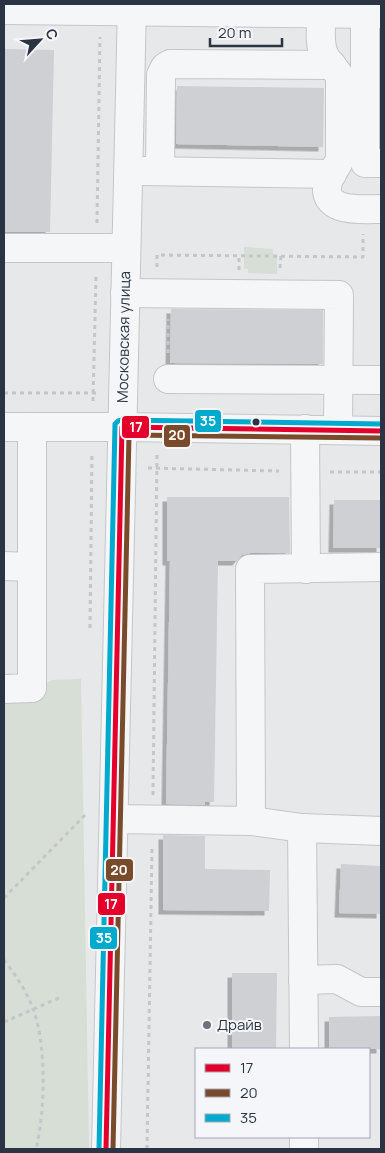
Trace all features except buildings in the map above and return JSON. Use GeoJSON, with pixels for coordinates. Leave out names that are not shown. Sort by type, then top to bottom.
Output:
{"type":"FeatureCollection","features":[{"type":"Feature","properties":{"kind":"street"},"geometry":{"type":"LineString","coordinates":[[4,10],[100,10],[132,7],[373,14],[365,163],[381,163]]}},
{"type":"Feature","properties":{"kind":"street","name":"Московская улица"},"geometry":{"type":"LineString","coordinates":[[106,1149],[132,7]]}},
{"type":"Feature","properties":{"kind":"street"},"geometry":{"type":"LineString","coordinates":[[322,13],[322,52],[337,70],[340,77],[340,158],[328,182],[329,197],[333,203],[346,209],[372,209]]}},
{"type":"Feature","properties":{"kind":"street"},"geometry":{"type":"LineString","coordinates":[[160,171],[161,75],[165,67],[170,64],[332,65]]}},
{"type":"Feature","properties":{"kind":"street"},"geometry":{"type":"LineString","coordinates":[[128,171],[332,174]]}},
{"type":"Feature","properties":{"kind":"street"},"geometry":{"type":"LineString","coordinates":[[4,248],[126,248]]}},
{"type":"Feature","properties":{"kind":"street"},"geometry":{"type":"LineString","coordinates":[[125,292],[339,295],[338,430]]}},
{"type":"Feature","properties":{"kind":"street"},"geometry":{"type":"LineString","coordinates":[[168,379],[381,380]]}},
{"type":"Feature","properties":{"kind":"street"},"geometry":{"type":"LineString","coordinates":[[4,427],[157,427],[381,431]]}},
{"type":"Feature","properties":{"kind":"street"},"geometry":{"type":"LineString","coordinates":[[4,688],[32,688],[32,427]]}},
{"type":"Feature","properties":{"kind":"street"},"geometry":{"type":"LineString","coordinates":[[305,430],[306,568]]}},
{"type":"Feature","properties":{"kind":"street"},"geometry":{"type":"LineString","coordinates":[[4,566],[32,567]]}},
{"type":"Feature","properties":{"kind":"street"},"geometry":{"type":"LineString","coordinates":[[251,821],[250,569],[381,567]]}},
{"type":"Feature","properties":{"kind":"street"},"geometry":{"type":"LineString","coordinates":[[114,819],[251,821],[302,828],[381,831]]}},
{"type":"Feature","properties":{"kind":"street"},"geometry":{"type":"LineString","coordinates":[[302,828],[304,1048]]}},
{"type":"Feature","properties":{"kind":"street"},"geometry":{"type":"LineString","coordinates":[[303,980],[337,979],[361,992],[381,992]]}},
{"type":"Feature","properties":{"kind":"path"},"geometry":{"type":"LineString","coordinates":[[89,636],[100,10]]}},
{"type":"Feature","properties":{"kind":"path"},"geometry":{"type":"LineString","coordinates":[[168,379],[162,293],[157,255],[363,257],[372,209]]}},
{"type":"Feature","properties":{"kind":"path"},"geometry":{"type":"LineString","coordinates":[[4,393],[123,394]]}},
{"type":"Feature","properties":{"kind":"path"},"geometry":{"type":"LineString","coordinates":[[147,1149],[157,427]]}},
{"type":"Feature","properties":{"kind":"path"},"geometry":{"type":"LineString","coordinates":[[122,468],[381,472]]}},
{"type":"Feature","properties":{"kind":"path"},"geometry":{"type":"LineString","coordinates":[[86,823],[87,803]]}},
{"type":"Feature","properties":{"kind":"path"},"geometry":{"type":"LineString","coordinates":[[4,898],[87,813]]}},
{"type":"Feature","properties":{"kind":"path"},"geometry":{"type":"LineString","coordinates":[[4,960],[21,986],[33,1010],[39,1037],[42,1073],[42,1116],[36,1149]]}},
{"type":"Feature","properties":{"kind":"path"},"geometry":{"type":"LineString","coordinates":[[4,1022],[61,996]]}},
{"type":"Feature","properties":{"kind":"shaded area"},"geometry":{"type":"Polygon","coordinates":[[[244,247],[273,249],[273,254],[277,254],[277,274],[248,273],[248,269],[244,269],[244,247]]]}},
{"type":"Feature","properties":{"kind":"shaded area"},"geometry":{"type":"Polygon","coordinates":[[[81,679],[89,1149],[4,1149],[4,687],[46,683],[52,680],[81,679]]]}},
{"type":"Feature","properties":{"kind":"transit line","name":"35"},"geometry":{"type":"LineString","coordinates":[[99,1149],[115,424],[122,420],[381,424]]}},
{"type":"Feature","properties":{"kind":"transit line","name":"17"},"geometry":{"type":"LineString","coordinates":[[106,1149],[122,427],[381,431]]}},
{"type":"Feature","properties":{"kind":"transit line","name":"20"},"geometry":{"type":"LineString","coordinates":[[113,1149],[129,435],[381,438]]}},
{"type":"Feature","properties":{"kind":"place","name":"Драйв"},"geometry":{"type":"Point","coordinates":[207,1025]}}]}
